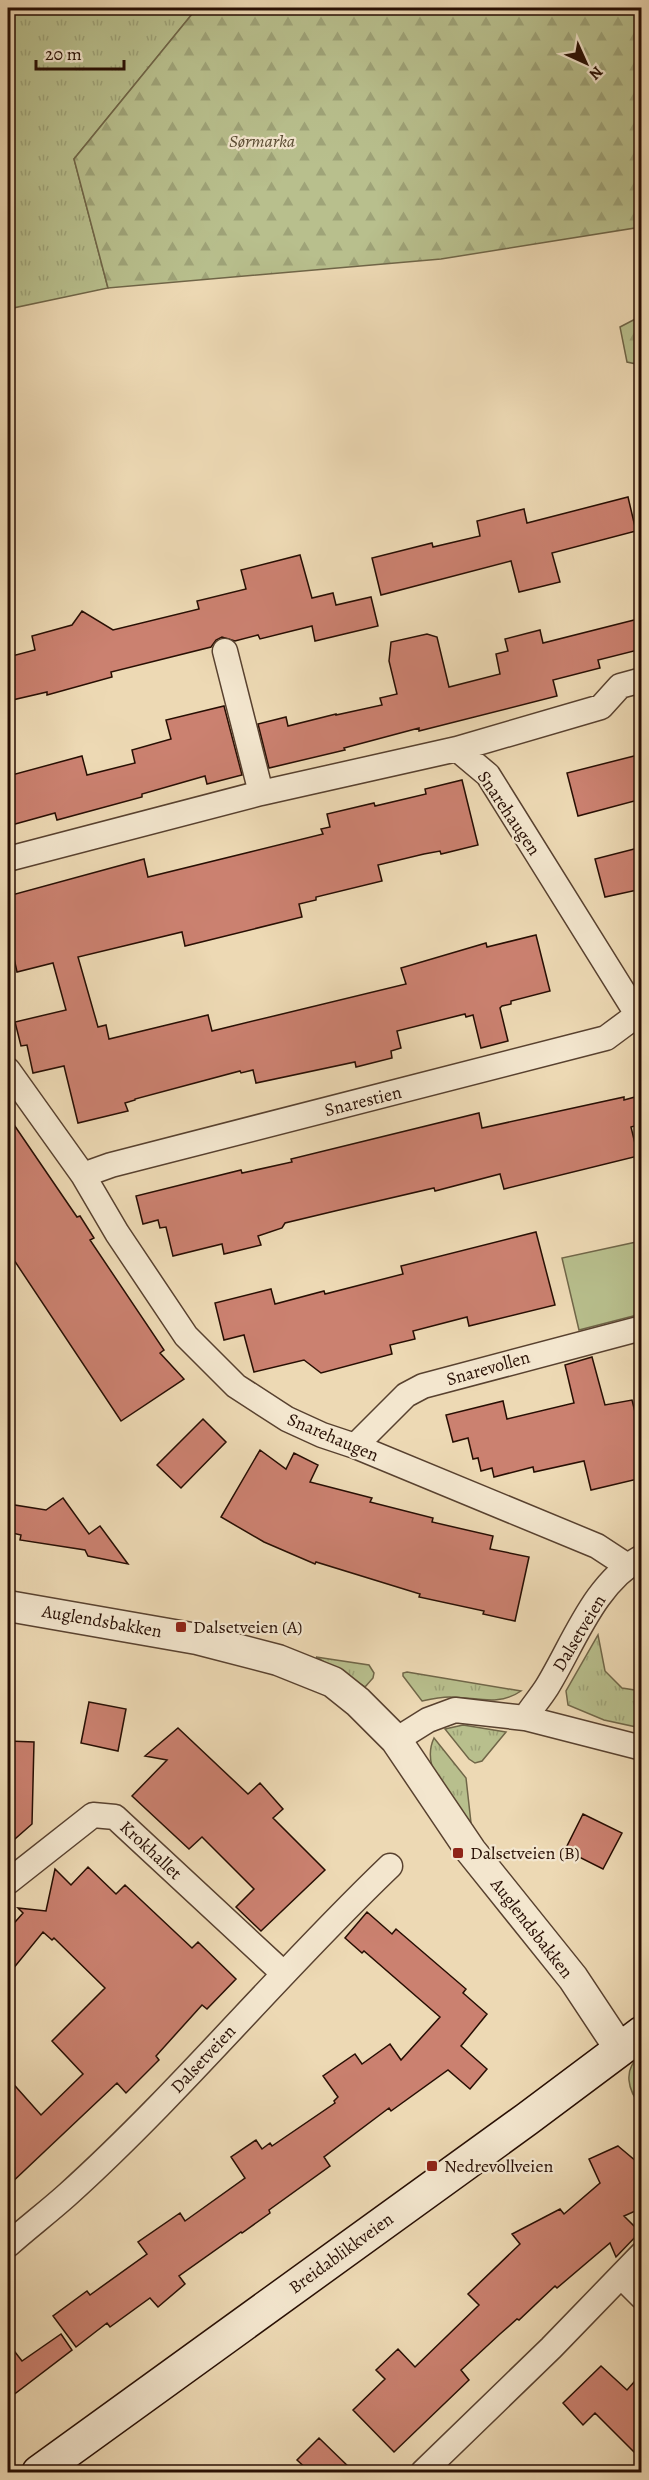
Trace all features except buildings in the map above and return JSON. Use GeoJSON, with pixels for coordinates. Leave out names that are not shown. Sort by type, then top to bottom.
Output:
{"type":"FeatureCollection","features":[{"type":"Feature","properties":{"kind":"main road","name":"Breidablikkveien"},"geometry":{"type":"LineString","coordinates":[[39,2472],[527,2119],[631,2041]]}},
{"type":"Feature","properties":{"kind":"street"},"geometry":{"type":"LineString","coordinates":[[225,651],[261,793]]}},
{"type":"Feature","properties":{"kind":"street"},"geometry":{"type":"LineString","coordinates":[[8,859],[261,793],[458,749],[601,707],[620,686],[642,680]]}},
{"type":"Feature","properties":{"kind":"street","name":"Snarehaugen"},"geometry":{"type":"LineString","coordinates":[[458,749],[488,775],[639,1019]]}},
{"type":"Feature","properties":{"kind":"street","name":"Snarestien"},"geometry":{"type":"LineString","coordinates":[[83,1175],[111,1164],[606,1038],[639,1019]]}},
{"type":"Feature","properties":{"kind":"street","name":"Snarehaugen"},"geometry":{"type":"LineString","coordinates":[[8,1070],[83,1175],[151,1287],[186,1336],[236,1386],[287,1419],[322,1435],[355,1446],[634,1561]]}},
{"type":"Feature","properties":{"kind":"street","name":"Snarevollen"},"geometry":{"type":"LineString","coordinates":[[355,1446],[406,1395],[423,1386],[642,1328]]}},
{"type":"Feature","properties":{"kind":"street","name":"Dalsetveien"},"geometry":{"type":"LineString","coordinates":[[525,1718],[546,1688],[602,1591],[634,1561]]}},
{"type":"Feature","properties":{"kind":"street","name":"Auglendsbakken"},"geometry":{"type":"LineString","coordinates":[[8,1606],[197,1639],[278,1660],[333,1682],[358,1702],[396,1740],[471,1851],[573,1978],[603,2027],[631,2041]]}},
{"type":"Feature","properties":{"kind":"street"},"geometry":{"type":"LineString","coordinates":[[396,1740],[428,1719],[455,1710],[525,1718],[642,1748]]}},
{"type":"Feature","properties":{"kind":"street","name":"Krokhallet"},"geometry":{"type":"LineString","coordinates":[[8,1882],[93,1815],[115,1817],[283,1973]]}},
{"type":"Feature","properties":{"kind":"street","name":"Dalsetveien"},"geometry":{"type":"LineString","coordinates":[[8,2245],[67,2195],[142,2122],[340,1914],[390,1866]]}},
{"type":"Feature","properties":{"kind":"street"},"geometry":{"type":"LineString","coordinates":[[423,2472],[642,2254]]}},
{"type":"Feature","properties":{"kind":"street"},"geometry":{"type":"LineString","coordinates":[[621,2276],[642,2297]]}},
{"type":"Feature","properties":{"kind":"green space"},"geometry":{"type":"Polygon","coordinates":[[[8,8],[197,8],[74,159],[108,288],[13,308],[8,271],[8,8]]]}},
{"type":"Feature","properties":{"kind":"green space","name":"Sørmarka"},"geometry":{"type":"Polygon","coordinates":[[[197,8],[641,8],[641,227],[441,259],[108,288],[74,159],[197,8]]]}},
{"type":"Feature","properties":{"kind":"green space"},"geometry":{"type":"Polygon","coordinates":[[[641,316],[641,365],[627,362],[620,327],[641,316]]]}},
{"type":"Feature","properties":{"kind":"green space"},"geometry":{"type":"Polygon","coordinates":[[[641,1241],[641,1314],[579,1330],[562,1258],[641,1241]]]}},
{"type":"Feature","properties":{"kind":"green space"},"geometry":{"type":"Polygon","coordinates":[[[598,1635],[605,1671],[622,1688],[641,1691],[641,1728],[604,1720],[568,1705],[566,1691],[598,1635]]]}},
{"type":"Feature","properties":{"kind":"green space"},"geometry":{"type":"Polygon","coordinates":[[[316,1657],[369,1665],[374,1673],[373,1678],[365,1687],[316,1657]]]}},
{"type":"Feature","properties":{"kind":"green space"},"geometry":{"type":"Polygon","coordinates":[[[403,1673],[521,1691],[504,1699],[495,1700],[450,1697],[422,1701],[403,1676],[403,1673]]]}},
{"type":"Feature","properties":{"kind":"green space"},"geometry":{"type":"Polygon","coordinates":[[[463,1725],[506,1732],[482,1761],[475,1763],[469,1759],[445,1729],[463,1725]]]}},
{"type":"Feature","properties":{"kind":"green space"},"geometry":{"type":"Polygon","coordinates":[[[434,1738],[466,1778],[471,1823],[447,1794],[434,1773],[431,1750],[434,1738]]]}},
{"type":"Feature","properties":{"kind":"green space"},"geometry":{"type":"Polygon","coordinates":[[[641,2055],[641,2106],[630,2087],[629,2073],[641,2055]]]}},
{"type":"Feature","properties":{"kind":"place","name":"Dalsetveien (A)"},"geometry":{"type":"Point","coordinates":[181,1627]}},
{"type":"Feature","properties":{"kind":"place","name":"Dalsetveien (B)"},"geometry":{"type":"Point","coordinates":[458,1853]}},
{"type":"Feature","properties":{"kind":"place","name":"Nedrevollveien"},"geometry":{"type":"Point","coordinates":[432,2166]}}]}
